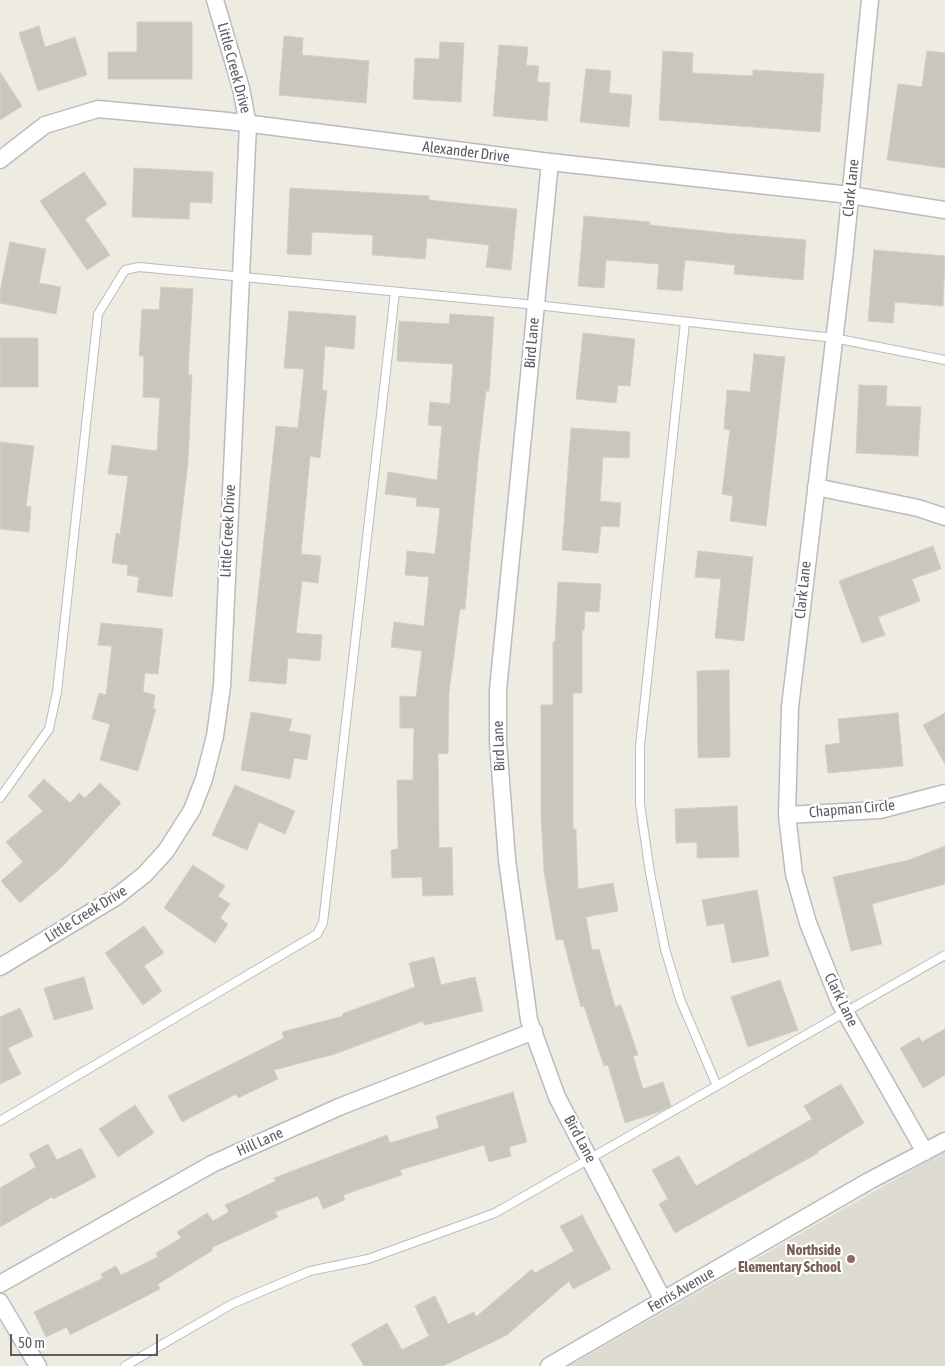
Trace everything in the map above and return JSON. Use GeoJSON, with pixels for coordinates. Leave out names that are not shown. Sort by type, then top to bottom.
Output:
{"type":"FeatureCollection","features":[{"type":"Feature","properties":{"kind":"street","name":"Little Creek Drive"},"geometry":{"type":"LineString","coordinates":[[0,967],[116,897],[144,875],[166,851],[192,810],[204,779],[215,736],[222,686],[248,125],[241,88],[215,0]]}},
{"type":"Feature","properties":{"kind":"street","name":"Clark Lane"},"geometry":{"type":"LineString","coordinates":[[870,0],[834,338],[790,707],[787,815],[794,874],[808,923],[846,1013],[925,1152]]}},
{"type":"Feature","properties":{"kind":"street","name":"Alexander Drive"},"geometry":{"type":"LineString","coordinates":[[0,160],[45,125],[98,109],[850,195],[945,210]]}},
{"type":"Feature","properties":{"kind":"street","name":"Bird Lane"},"geometry":{"type":"LineString","coordinates":[[550,162],[498,690],[498,742],[507,860],[529,1020],[557,1097],[663,1300]]}},
{"type":"Feature","properties":{"kind":"street"},"geometry":{"type":"LineString","coordinates":[[816,487],[918,508],[945,517]]}},
{"type":"Feature","properties":{"kind":"street","name":"Chapman Circle"},"geometry":{"type":"LineString","coordinates":[[787,815],[880,810],[945,793]]}},
{"type":"Feature","properties":{"kind":"street","name":"Hill Lane"},"geometry":{"type":"LineString","coordinates":[[0,1284],[212,1164],[339,1107],[534,1031]]}},
{"type":"Feature","properties":{"kind":"street","name":"Ferris Avenue"},"geometry":{"type":"LineString","coordinates":[[549,1366],[869,1181],[945,1141]]}},
{"type":"Feature","properties":{"kind":"street"},"geometry":{"type":"LineString","coordinates":[[0,1302],[38,1366]]}},
{"type":"Feature","properties":{"kind":"lane"},"geometry":{"type":"LineString","coordinates":[[0,798],[49,729],[57,692],[98,314],[124,270],[139,268],[536,305],[834,338],[945,360]]}},
{"type":"Feature","properties":{"kind":"lane"},"geometry":{"type":"LineString","coordinates":[[0,1121],[317,934],[323,923],[395,292]]}},
{"type":"Feature","properties":{"kind":"lane"},"geometry":{"type":"LineString","coordinates":[[685,322],[640,746],[640,804],[650,873],[665,948],[680,999],[717,1086]]}},
{"type":"Feature","properties":{"kind":"lane"},"geometry":{"type":"LineString","coordinates":[[125,1366],[232,1304],[310,1271],[368,1260],[495,1213],[945,955]]}},
{"type":"Feature","properties":{"kind":"shaded area","name":"Northside Elementary School"},"geometry":{"type":"Polygon","coordinates":[[[945,1151],[945,1366],[569,1366],[945,1151]]]}},
{"type":"Feature","properties":{"kind":"building"},"geometry":{"type":"Polygon","coordinates":[[[137,22],[192,22],[192,79],[108,79],[108,52],[137,52],[137,22]]]}},
{"type":"Feature","properties":{"kind":"building"},"geometry":{"type":"Polygon","coordinates":[[[39,26],[45,47],[75,37],[87,75],[38,91],[19,33],[39,26]]]}},
{"type":"Feature","properties":{"kind":"building"},"geometry":{"type":"Polygon","coordinates":[[[284,36],[303,38],[302,55],[369,61],[366,103],[279,95],[284,36]]]}},
{"type":"Feature","properties":{"kind":"building"},"geometry":{"type":"Polygon","coordinates":[[[440,42],[464,43],[461,102],[413,99],[415,58],[439,59],[440,42]]]}},
{"type":"Feature","properties":{"kind":"building"},"geometry":{"type":"Polygon","coordinates":[[[499,45],[528,47],[526,65],[539,66],[537,82],[550,83],[547,121],[493,116],[499,45]]]}},
{"type":"Feature","properties":{"kind":"building"},"geometry":{"type":"Polygon","coordinates":[[[663,51],[693,53],[692,73],[753,76],[753,70],[824,74],[820,132],[659,120],[663,51]]]}},
{"type":"Feature","properties":{"kind":"building"},"geometry":{"type":"Polygon","coordinates":[[[927,51],[945,53],[945,168],[887,160],[898,84],[922,87],[927,51]]]}},
{"type":"Feature","properties":{"kind":"building"},"geometry":{"type":"Polygon","coordinates":[[[586,69],[611,71],[609,93],[632,95],[629,127],[580,122],[586,69]]]}},
{"type":"Feature","properties":{"kind":"building"},"geometry":{"type":"Polygon","coordinates":[[[0,72],[22,106],[0,120],[0,72]]]}},
{"type":"Feature","properties":{"kind":"building"},"geometry":{"type":"Polygon","coordinates":[[[134,168],[213,172],[212,203],[190,202],[189,219],[132,217],[134,168]]]}},
{"type":"Feature","properties":{"kind":"building"},"geometry":{"type":"Polygon","coordinates":[[[84,172],[107,204],[85,219],[110,255],[87,270],[40,201],[84,172]]]}},
{"type":"Feature","properties":{"kind":"building"},"geometry":{"type":"Polygon","coordinates":[[[290,188],[429,196],[429,200],[517,209],[511,270],[486,267],[489,245],[427,238],[425,259],[372,255],[373,235],[312,232],[311,255],[287,254],[290,188]]]}},
{"type":"Feature","properties":{"kind":"building"},"geometry":{"type":"Polygon","coordinates":[[[584,216],[650,222],[650,225],[724,233],[806,240],[803,280],[734,274],[735,265],[685,260],[682,291],[657,289],[659,264],[606,260],[604,288],[578,286],[584,216]]]}},
{"type":"Feature","properties":{"kind":"building"},"geometry":{"type":"Polygon","coordinates":[[[10,242],[46,249],[39,283],[61,287],[56,314],[0,303],[0,292],[10,242]]]}},
{"type":"Feature","properties":{"kind":"building"},"geometry":{"type":"Polygon","coordinates":[[[874,250],[945,256],[943,306],[895,302],[893,323],[868,321],[874,250]]]}},
{"type":"Feature","properties":{"kind":"building"},"geometry":{"type":"Polygon","coordinates":[[[161,287],[193,289],[188,375],[192,375],[188,462],[172,597],[137,592],[139,577],[127,575],[128,565],[112,563],[116,533],[120,534],[128,476],[108,474],[112,445],[157,451],[160,398],[143,397],[144,356],[139,356],[142,309],[159,310],[161,287]]]}},
{"type":"Feature","properties":{"kind":"building"},"geometry":{"type":"Polygon","coordinates":[[[289,311],[356,316],[354,349],[325,346],[322,390],[327,391],[320,458],[310,456],[301,554],[321,556],[318,583],[302,581],[296,633],[322,635],[320,661],[288,658],[286,684],[249,681],[276,426],[298,428],[304,369],[284,368],[289,311]]]}},
{"type":"Feature","properties":{"kind":"building"},"geometry":{"type":"Polygon","coordinates":[[[450,314],[494,317],[489,391],[486,391],[478,460],[465,609],[460,609],[449,692],[448,754],[438,753],[439,848],[452,847],[453,895],[423,896],[422,877],[392,878],[391,850],[398,849],[397,780],[413,780],[414,728],[400,728],[400,696],[416,697],[422,651],[391,647],[394,622],[424,626],[429,577],[405,575],[407,551],[435,554],[440,508],[416,506],[417,498],[385,494],[388,472],[437,480],[442,426],[428,425],[430,402],[450,404],[453,364],[397,361],[399,321],[449,324],[450,314]]]}},
{"type":"Feature","properties":{"kind":"building"},"geometry":{"type":"Polygon","coordinates":[[[583,333],[635,339],[630,386],[618,385],[616,403],[576,399],[583,333]]]}},
{"type":"Feature","properties":{"kind":"building"},"geometry":{"type":"Polygon","coordinates":[[[0,338],[38,338],[38,387],[0,387],[0,338]]]}},
{"type":"Feature","properties":{"kind":"building"},"geometry":{"type":"Polygon","coordinates":[[[754,354],[785,357],[766,526],[730,521],[733,496],[722,494],[730,430],[724,429],[727,390],[750,392],[754,354]]]}},
{"type":"Feature","properties":{"kind":"building"},"geometry":{"type":"Polygon","coordinates":[[[859,385],[887,386],[886,406],[921,407],[918,456],[856,453],[859,385]]]}},
{"type":"Feature","properties":{"kind":"building"},"geometry":{"type":"Polygon","coordinates":[[[571,428],[630,432],[629,458],[603,457],[600,501],[621,503],[619,527],[601,526],[598,553],[562,550],[571,428]]]}},
{"type":"Feature","properties":{"kind":"building"},"geometry":{"type":"Polygon","coordinates":[[[0,442],[34,446],[26,506],[31,507],[29,532],[0,529],[0,442]]]}},
{"type":"Feature","properties":{"kind":"building"},"geometry":{"type":"Polygon","coordinates":[[[933,546],[941,569],[912,579],[920,601],[878,617],[885,635],[862,643],[839,581],[933,546]]]}},
{"type":"Feature","properties":{"kind":"building"},"geometry":{"type":"Polygon","coordinates":[[[698,551],[753,557],[744,641],[715,638],[721,579],[695,577],[698,551]]]}},
{"type":"Feature","properties":{"kind":"building"},"geometry":{"type":"Polygon","coordinates":[[[558,582],[601,584],[599,612],[585,611],[584,630],[582,630],[582,693],[573,693],[573,829],[576,829],[578,889],[613,883],[618,911],[586,917],[592,950],[599,949],[615,1007],[621,1005],[638,1055],[633,1056],[643,1089],[663,1082],[671,1106],[625,1123],[608,1065],[604,1066],[584,1006],[581,1007],[563,939],[556,940],[544,872],[541,814],[541,705],[553,705],[553,642],[555,642],[558,582]]]}},
{"type":"Feature","properties":{"kind":"building"},"geometry":{"type":"Polygon","coordinates":[[[101,623],[163,629],[158,674],[145,673],[143,692],[155,695],[153,709],[156,709],[138,771],[100,760],[110,724],[92,719],[99,693],[106,695],[112,646],[98,645],[101,623]]]}},
{"type":"Feature","properties":{"kind":"building"},"geometry":{"type":"Polygon","coordinates":[[[729,670],[730,757],[698,758],[697,671],[729,670]]]}},
{"type":"Feature","properties":{"kind":"building"},"geometry":{"type":"Polygon","coordinates":[[[251,712],[292,719],[289,731],[311,735],[307,760],[294,758],[290,779],[241,770],[251,712]]]}},
{"type":"Feature","properties":{"kind":"building"},"geometry":{"type":"Polygon","coordinates":[[[898,713],[903,766],[828,773],[825,745],[840,743],[838,719],[898,713]]]}},
{"type":"Feature","properties":{"kind":"building"},"geometry":{"type":"Polygon","coordinates":[[[945,713],[945,764],[923,725],[945,713]]]}},
{"type":"Feature","properties":{"kind":"building"},"geometry":{"type":"Polygon","coordinates":[[[44,779],[70,803],[79,793],[85,798],[100,783],[121,803],[62,867],[20,903],[1,881],[23,862],[6,842],[43,811],[28,796],[44,779]]]}},
{"type":"Feature","properties":{"kind":"building"},"geometry":{"type":"Polygon","coordinates":[[[235,785],[295,811],[285,834],[259,822],[247,850],[212,835],[235,785]]]}},
{"type":"Feature","properties":{"kind":"building"},"geometry":{"type":"Polygon","coordinates":[[[737,806],[739,857],[697,858],[697,842],[676,843],[675,809],[737,806]]]}},
{"type":"Feature","properties":{"kind":"building"},"geometry":{"type":"Polygon","coordinates":[[[945,846],[945,884],[872,904],[882,944],[851,951],[833,877],[909,860],[945,846]]]}},
{"type":"Feature","properties":{"kind":"building"},"geometry":{"type":"Polygon","coordinates":[[[193,865],[225,886],[218,896],[230,904],[220,918],[228,924],[215,943],[164,908],[193,865]]]}},
{"type":"Feature","properties":{"kind":"building"},"geometry":{"type":"Polygon","coordinates":[[[757,890],[769,956],[732,963],[724,923],[707,926],[702,900],[757,890]]]}},
{"type":"Feature","properties":{"kind":"building"},"geometry":{"type":"Polygon","coordinates":[[[144,926],[164,953],[144,966],[162,991],[143,1005],[105,953],[144,926]]]}},
{"type":"Feature","properties":{"kind":"building"},"geometry":{"type":"Polygon","coordinates":[[[434,957],[441,985],[475,977],[483,1011],[424,1025],[423,1021],[335,1054],[274,1070],[278,1079],[238,1098],[236,1094],[182,1122],[168,1096],[284,1038],[282,1032],[343,1016],[342,1014],[415,987],[409,963],[434,957]]]}},
{"type":"Feature","properties":{"kind":"building"},"geometry":{"type":"Polygon","coordinates":[[[84,977],[93,1009],[54,1020],[44,988],[84,977]]]}},
{"type":"Feature","properties":{"kind":"building"},"geometry":{"type":"Polygon","coordinates":[[[780,980],[798,1030],[748,1047],[731,997],[780,980]]]}},
{"type":"Feature","properties":{"kind":"building"},"geometry":{"type":"Polygon","coordinates":[[[20,1008],[33,1036],[8,1048],[21,1074],[0,1084],[0,1017],[20,1008]]]}},
{"type":"Feature","properties":{"kind":"building"},"geometry":{"type":"Polygon","coordinates":[[[945,1029],[945,1075],[923,1088],[900,1048],[919,1037],[922,1042],[945,1029]]]}},
{"type":"Feature","properties":{"kind":"building"},"geometry":{"type":"Polygon","coordinates":[[[841,1084],[864,1123],[818,1153],[675,1233],[659,1204],[668,1199],[652,1170],[679,1156],[696,1186],[812,1119],[804,1106],[841,1084]]]}},
{"type":"Feature","properties":{"kind":"building"},"geometry":{"type":"Polygon","coordinates":[[[513,1092],[527,1142],[509,1147],[511,1156],[489,1162],[484,1145],[400,1170],[402,1175],[343,1195],[345,1200],[323,1209],[318,1196],[275,1212],[278,1217],[211,1248],[213,1250],[158,1284],[160,1289],[70,1335],[67,1327],[46,1337],[34,1312],[103,1278],[101,1274],[116,1266],[121,1275],[158,1257],[156,1253],[181,1238],[177,1232],[207,1213],[213,1221],[229,1212],[225,1205],[276,1181],[274,1178],[387,1135],[390,1143],[439,1128],[436,1116],[513,1092]]]}},
{"type":"Feature","properties":{"kind":"building"},"geometry":{"type":"Polygon","coordinates":[[[135,1105],[154,1133],[118,1157],[99,1129],[135,1105]]]}},
{"type":"Feature","properties":{"kind":"building"},"geometry":{"type":"Polygon","coordinates":[[[48,1144],[57,1160],[81,1148],[96,1177],[53,1199],[52,1197],[0,1227],[0,1188],[36,1167],[29,1154],[48,1144]]]}},
{"type":"Feature","properties":{"kind":"building"},"geometry":{"type":"Polygon","coordinates":[[[582,1215],[611,1269],[573,1289],[569,1281],[507,1335],[443,1366],[364,1366],[351,1344],[387,1323],[402,1350],[429,1336],[415,1306],[435,1296],[448,1324],[474,1312],[476,1317],[532,1269],[535,1273],[574,1251],[560,1226],[582,1215]]]}},
{"type":"Feature","properties":{"kind":"place","name":"Northside Elementary School"},"geometry":{"type":"Point","coordinates":[851,1259]}}]}
